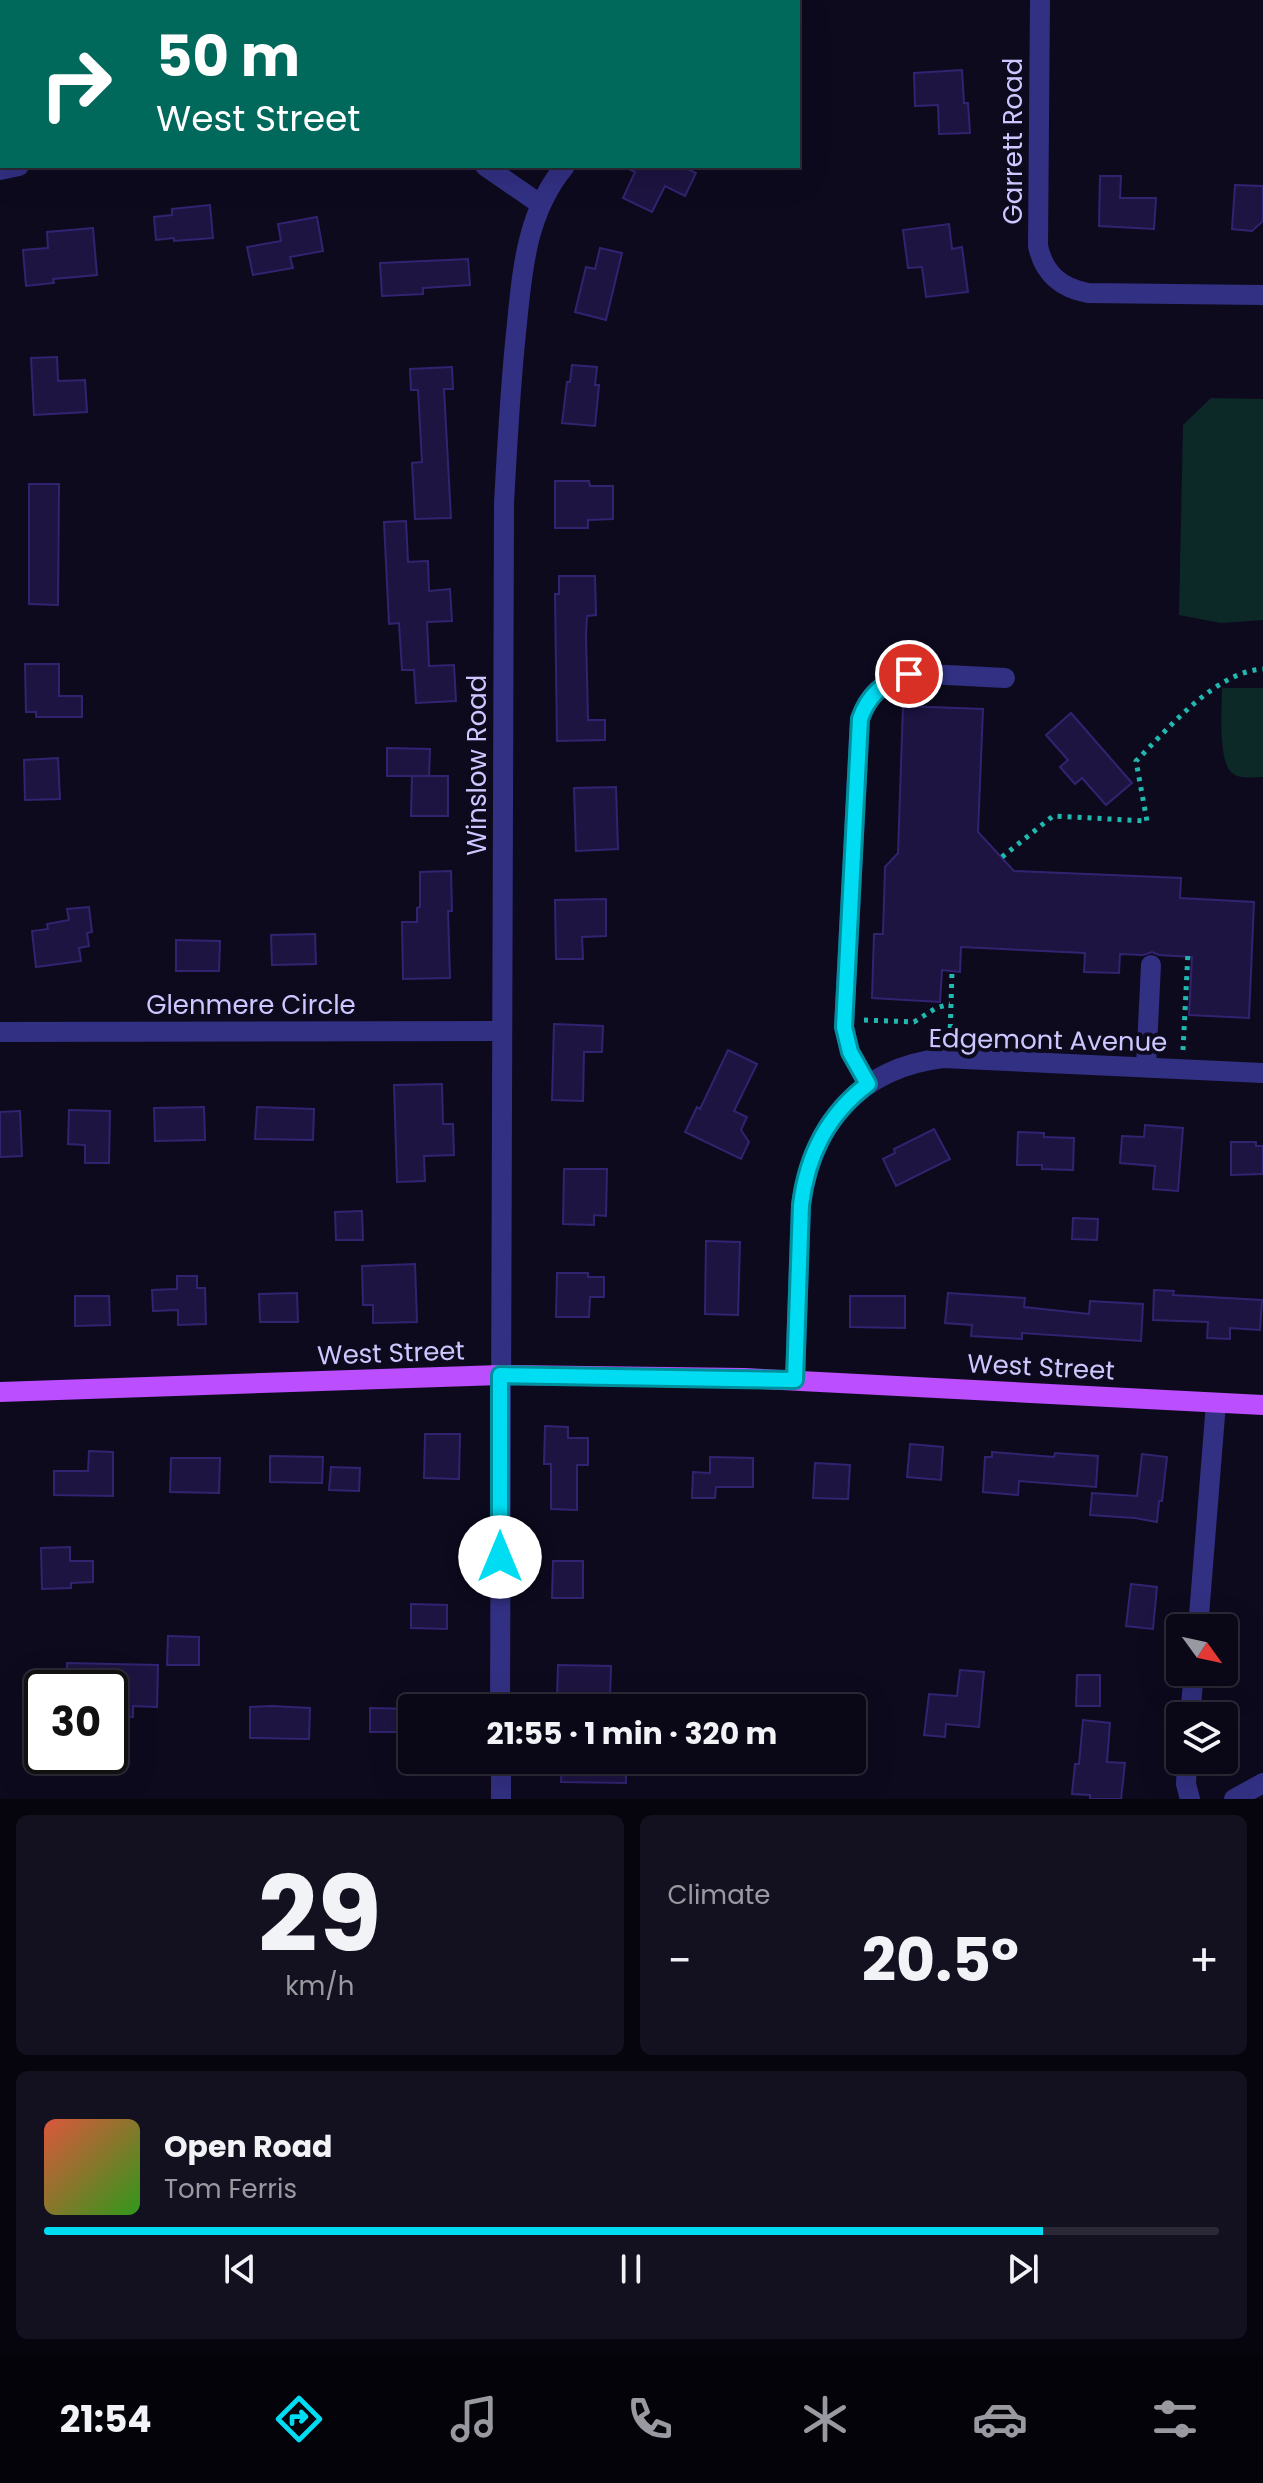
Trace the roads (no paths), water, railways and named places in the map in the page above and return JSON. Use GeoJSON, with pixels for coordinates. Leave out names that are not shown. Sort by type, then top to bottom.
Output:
{"type":"FeatureCollection","features":[{"type":"Feature","properties":{"kind":"main road","name":"West Street"},"geometry":{"type":"LineString","coordinates":[[0,1392],[500,1375],[795,1380],[1263,1405]]}},
{"type":"Feature","properties":{"kind":"street","name":"Garrett Road"},"geometry":{"type":"LineString","coordinates":[[1040,0],[1038,246],[1044,264],[1054,279],[1088,293],[1263,295]]}},
{"type":"Feature","properties":{"kind":"street"},"geometry":{"type":"LineString","coordinates":[[488,168],[540,204]]}},
{"type":"Feature","properties":{"kind":"street","name":"Winslow Road"},"geometry":{"type":"LineString","coordinates":[[500,1694],[504,504],[509,408],[526,249],[540,204],[564,168]]}},
{"type":"Feature","properties":{"kind":"street"},"geometry":{"type":"LineString","coordinates":[[868,1084],[850,1052],[844,1018],[858,731],[864,708],[887,682],[909,674],[1005,678]]}},
{"type":"Feature","properties":{"kind":"street"},"geometry":{"type":"LineString","coordinates":[[1146,1067],[1151,965]]}},
{"type":"Feature","properties":{"kind":"street","name":"Glenmere Circle"},"geometry":{"type":"LineString","coordinates":[[0,1032],[502,1031]]}},
{"type":"Feature","properties":{"kind":"street","name":"Edgemont Avenue"},"geometry":{"type":"LineString","coordinates":[[795,1380],[801,1205],[809,1163],[827,1125],[868,1084],[901,1067],[943,1058],[1263,1073]]}},
{"type":"Feature","properties":{"kind":"street"},"geometry":{"type":"LineString","coordinates":[[1199,1614],[1216,1403]]}},
{"type":"Feature","properties":{"kind":"street"},"geometry":{"type":"LineString","coordinates":[[501,1774],[501,1799]]}},
{"type":"Feature","properties":{"kind":"street"},"geometry":{"type":"LineString","coordinates":[[1186,1774],[1190,1799]]}},
{"type":"Feature","properties":{"kind":"street"},"geometry":{"type":"LineString","coordinates":[[1234,1799],[1263,1783]]}}]}
